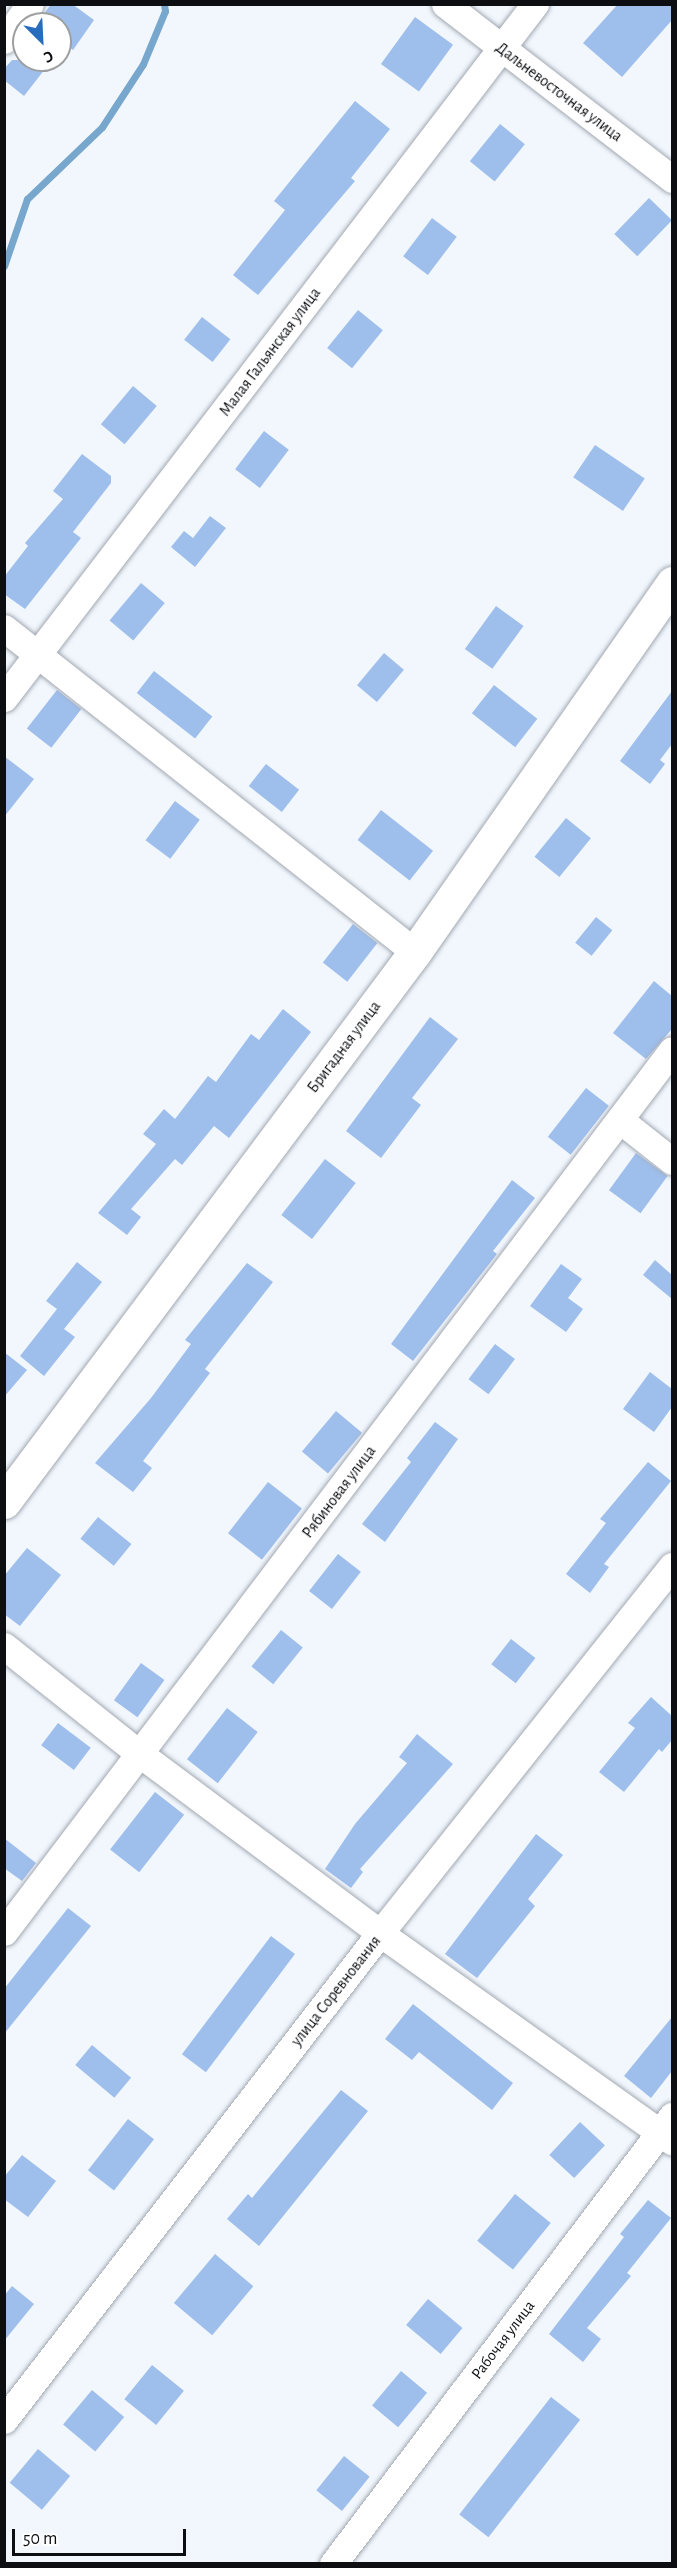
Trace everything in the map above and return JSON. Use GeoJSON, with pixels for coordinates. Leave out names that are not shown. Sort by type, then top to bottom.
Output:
{"type":"FeatureCollection","features":[{"type":"Feature","properties":{"kind":"street"},"geometry":{"type":"LineString","coordinates":[[4,40],[30,4]]}},
{"type":"Feature","properties":{"kind":"street","name":"Дальневосточная улица"},"geometry":{"type":"LineString","coordinates":[[445,4],[672,179]]}},
{"type":"Feature","properties":{"kind":"street","name":"Малая Гальянская улица"},"geometry":{"type":"LineString","coordinates":[[4,698],[535,4]]}},
{"type":"Feature","properties":{"kind":"street","name":"Бригадная улица"},"geometry":{"type":"LineString","coordinates":[[4,1503],[416,952],[672,583]]}},
{"type":"Feature","properties":{"kind":"street"},"geometry":{"type":"LineString","coordinates":[[4,628],[39,653],[416,952]]}},
{"type":"Feature","properties":{"kind":"street","name":"Рябиновая улица"},"geometry":{"type":"LineString","coordinates":[[4,1932],[672,1050]]}},
{"type":"Feature","properties":{"kind":"street"},"geometry":{"type":"LineString","coordinates":[[620,1120],[672,1161]]}},
{"type":"Feature","properties":{"kind":"street","name":"улица Соревнования"},"geometry":{"type":"LineString","coordinates":[[4,2420],[380,1933],[672,1566]]}},
{"type":"Feature","properties":{"kind":"street"},"geometry":{"type":"LineString","coordinates":[[4,1646],[141,1754],[380,1933],[668,2129]]}},
{"type":"Feature","properties":{"kind":"street","name":"Рабочая улица"},"geometry":{"type":"LineString","coordinates":[[333,2564],[668,2129]]}},
{"type":"Feature","properties":{"kind":"building"},"geometry":{"type":"Polygon","coordinates":[[[51,4],[72,4],[94,20],[73,50],[72,12],[45,12],[51,4]]]}},
{"type":"Feature","properties":{"kind":"building"},"geometry":{"type":"Polygon","coordinates":[[[618,4],[672,4],[672,20],[622,77],[583,43],[618,4]]]}},
{"type":"Feature","properties":{"kind":"building"},"geometry":{"type":"Polygon","coordinates":[[[415,17],[453,45],[419,92],[381,64],[415,17]]]}},
{"type":"Feature","properties":{"kind":"building"},"geometry":{"type":"Polygon","coordinates":[[[12,60],[12,72],[43,72],[24,96],[4,80],[4,69],[12,60]]]}},
{"type":"Feature","properties":{"kind":"building"},"geometry":{"type":"Polygon","coordinates":[[[355,101],[390,129],[351,178],[355,181],[258,295],[233,275],[285,210],[274,201],[355,101]]]}},
{"type":"Feature","properties":{"kind":"building"},"geometry":{"type":"Polygon","coordinates":[[[500,124],[525,144],[495,181],[470,161],[500,124]]]}},
{"type":"Feature","properties":{"kind":"building"},"geometry":{"type":"Polygon","coordinates":[[[649,198],[672,220],[637,256],[614,234],[649,198]]]}},
{"type":"Feature","properties":{"kind":"building"},"geometry":{"type":"Polygon","coordinates":[[[432,218],[457,237],[428,275],[403,256],[432,218]]]}},
{"type":"Feature","properties":{"kind":"building"},"geometry":{"type":"Polygon","coordinates":[[[358,310],[383,330],[352,368],[327,348],[358,310]]]}},
{"type":"Feature","properties":{"kind":"building"},"geometry":{"type":"Polygon","coordinates":[[[202,317],[230,339],[213,362],[184,340],[202,317]]]}},
{"type":"Feature","properties":{"kind":"building"},"geometry":{"type":"Polygon","coordinates":[[[133,386],[157,406],[125,444],[101,424],[133,386]]]}},
{"type":"Feature","properties":{"kind":"building"},"geometry":{"type":"Polygon","coordinates":[[[264,431],[289,450],[260,488],[235,469],[264,431]]]}},
{"type":"Feature","properties":{"kind":"building"},"geometry":{"type":"Polygon","coordinates":[[[595,445],[645,479],[623,511],[573,477],[595,445]]]}},
{"type":"Feature","properties":{"kind":"building"},"geometry":{"type":"Polygon","coordinates":[[[82,454],[111,476],[111,483],[73,532],[81,538],[25,609],[4,594],[4,577],[28,546],[25,543],[63,499],[53,491],[82,454]]]}},
{"type":"Feature","properties":{"kind":"building"},"geometry":{"type":"Polygon","coordinates":[[[210,516],[226,528],[195,567],[171,547],[184,531],[193,538],[210,516]]]}},
{"type":"Feature","properties":{"kind":"building"},"geometry":{"type":"Polygon","coordinates":[[[141,583],[165,603],[133,640],[110,621],[141,583]]]}},
{"type":"Feature","properties":{"kind":"building"},"geometry":{"type":"Polygon","coordinates":[[[496,606],[524,626],[492,669],[465,649],[496,606]]]}},
{"type":"Feature","properties":{"kind":"building"},"geometry":{"type":"Polygon","coordinates":[[[384,653],[404,670],[377,702],[357,685],[384,653]]]}},
{"type":"Feature","properties":{"kind":"building"},"geometry":{"type":"Polygon","coordinates":[[[154,671],[212,717],[195,739],[137,693],[154,671]]]}},
{"type":"Feature","properties":{"kind":"building"},"geometry":{"type":"Polygon","coordinates":[[[494,685],[537,719],[515,747],[472,713],[494,685]]]}},
{"type":"Feature","properties":{"kind":"building"},"geometry":{"type":"Polygon","coordinates":[[[57,690],[81,709],[51,748],[27,729],[57,690]]]}},
{"type":"Feature","properties":{"kind":"building"},"geometry":{"type":"Polygon","coordinates":[[[672,691],[672,744],[660,760],[665,764],[650,784],[620,761],[672,691]]]}},
{"type":"Feature","properties":{"kind":"building"},"geometry":{"type":"Polygon","coordinates":[[[4,756],[34,779],[4,817],[4,756]]]}},
{"type":"Feature","properties":{"kind":"building"},"geometry":{"type":"Polygon","coordinates":[[[266,764],[299,790],[282,812],[249,786],[266,764]]]}},
{"type":"Feature","properties":{"kind":"building"},"geometry":{"type":"Polygon","coordinates":[[[175,801],[200,820],[170,859],[146,840],[175,801]]]}},
{"type":"Feature","properties":{"kind":"building"},"geometry":{"type":"Polygon","coordinates":[[[381,810],[433,851],[410,881],[358,840],[381,810]]]}},
{"type":"Feature","properties":{"kind":"building"},"geometry":{"type":"Polygon","coordinates":[[[566,818],[591,838],[559,877],[535,857],[566,818]]]}},
{"type":"Feature","properties":{"kind":"building"},"geometry":{"type":"Polygon","coordinates":[[[596,917],[612,930],[592,956],[575,943],[596,917]]]}},
{"type":"Feature","properties":{"kind":"building"},"geometry":{"type":"Polygon","coordinates":[[[353,924],[377,943],[347,982],[323,963],[353,924]]]}},
{"type":"Feature","properties":{"kind":"building"},"geometry":{"type":"Polygon","coordinates":[[[654,981],[672,996],[672,1029],[646,1059],[613,1033],[654,981]]]}},
{"type":"Feature","properties":{"kind":"building"},"geometry":{"type":"Polygon","coordinates":[[[283,1009],[311,1032],[229,1138],[214,1126],[182,1165],[175,1159],[131,1209],[141,1217],[127,1235],[98,1213],[156,1144],[143,1134],[164,1109],[175,1119],[208,1076],[216,1082],[251,1034],[259,1040],[283,1009]]]}},
{"type":"Feature","properties":{"kind":"building"},"geometry":{"type":"Polygon","coordinates":[[[430,1017],[458,1039],[412,1098],[421,1105],[381,1158],[346,1131],[430,1017]]]}},
{"type":"Feature","properties":{"kind":"building"},"geometry":{"type":"Polygon","coordinates":[[[586,1088],[609,1106],[571,1155],[548,1137],[586,1088]]]}},
{"type":"Feature","properties":{"kind":"building"},"geometry":{"type":"Polygon","coordinates":[[[636,1153],[668,1176],[641,1213],[609,1190],[636,1153]]]}},
{"type":"Feature","properties":{"kind":"building"},"geometry":{"type":"Polygon","coordinates":[[[325,1159],[356,1183],[312,1239],[281,1215],[325,1159]]]}},
{"type":"Feature","properties":{"kind":"building"},"geometry":{"type":"Polygon","coordinates":[[[512,1180],[535,1198],[493,1251],[497,1254],[413,1361],[391,1344],[512,1180]]]}},
{"type":"Feature","properties":{"kind":"building"},"geometry":{"type":"Polygon","coordinates":[[[655,1260],[672,1275],[672,1299],[643,1275],[655,1260]]]}},
{"type":"Feature","properties":{"kind":"building"},"geometry":{"type":"Polygon","coordinates":[[[77,1262],[102,1282],[64,1329],[75,1337],[44,1376],[20,1356],[57,1309],[46,1301],[77,1262]]]}},
{"type":"Feature","properties":{"kind":"building"},"geometry":{"type":"Polygon","coordinates":[[[247,1263],[273,1282],[205,1369],[210,1373],[143,1461],[152,1468],[133,1492],[95,1463],[151,1398],[191,1344],[185,1340],[247,1263]]]}},
{"type":"Feature","properties":{"kind":"building"},"geometry":{"type":"Polygon","coordinates":[[[561,1264],[582,1279],[568,1298],[583,1309],[566,1332],[530,1306],[561,1264]]]}},
{"type":"Feature","properties":{"kind":"building"},"geometry":{"type":"Polygon","coordinates":[[[495,1344],[515,1359],[488,1394],[469,1379],[495,1344]]]}},
{"type":"Feature","properties":{"kind":"building"},"geometry":{"type":"Polygon","coordinates":[[[4,1352],[27,1370],[4,1397],[4,1352]]]}},
{"type":"Feature","properties":{"kind":"building"},"geometry":{"type":"Polygon","coordinates":[[[650,1372],[672,1389],[672,1407],[654,1432],[623,1409],[650,1372]]]}},
{"type":"Feature","properties":{"kind":"building"},"geometry":{"type":"Polygon","coordinates":[[[336,1411],[362,1433],[328,1473],[302,1452],[336,1411]]]}},
{"type":"Feature","properties":{"kind":"building"},"geometry":{"type":"Polygon","coordinates":[[[435,1422],[458,1439],[385,1542],[362,1524],[411,1462],[407,1458],[435,1422]]]}},
{"type":"Feature","properties":{"kind":"building"},"geometry":{"type":"Polygon","coordinates":[[[648,1462],[671,1481],[604,1564],[609,1567],[590,1593],[566,1574],[606,1523],[600,1519],[648,1462]]]}},
{"type":"Feature","properties":{"kind":"building"},"geometry":{"type":"Polygon","coordinates":[[[268,1482],[302,1508],[262,1560],[228,1533],[268,1482]]]}},
{"type":"Feature","properties":{"kind":"building"},"geometry":{"type":"Polygon","coordinates":[[[98,1517],[131,1544],[114,1566],[80,1539],[98,1517]]]}},
{"type":"Feature","properties":{"kind":"building"},"geometry":{"type":"Polygon","coordinates":[[[27,1548],[61,1575],[20,1626],[4,1614],[4,1576],[27,1548]]]}},
{"type":"Feature","properties":{"kind":"building"},"geometry":{"type":"Polygon","coordinates":[[[338,1554],[361,1572],[332,1609],[309,1591],[338,1554]]]}},
{"type":"Feature","properties":{"kind":"building"},"geometry":{"type":"Polygon","coordinates":[[[281,1630],[303,1648],[273,1684],[251,1667],[281,1630]]]}},
{"type":"Feature","properties":{"kind":"building"},"geometry":{"type":"Polygon","coordinates":[[[511,1639],[535,1658],[516,1683],[491,1664],[511,1639]]]}},
{"type":"Feature","properties":{"kind":"building"},"geometry":{"type":"Polygon","coordinates":[[[141,1663],[164,1680],[137,1717],[114,1700],[141,1663]]]}},
{"type":"Feature","properties":{"kind":"building"},"geometry":{"type":"Polygon","coordinates":[[[651,1697],[672,1716],[672,1740],[662,1752],[659,1749],[624,1792],[599,1772],[635,1728],[628,1723],[651,1697]]]}},
{"type":"Feature","properties":{"kind":"building"},"geometry":{"type":"Polygon","coordinates":[[[227,1708],[258,1732],[218,1783],[187,1759],[227,1708]]]}},
{"type":"Feature","properties":{"kind":"building"},"geometry":{"type":"Polygon","coordinates":[[[58,1723],[91,1748],[74,1770],[41,1745],[58,1723]]]}},
{"type":"Feature","properties":{"kind":"building"},"geometry":{"type":"Polygon","coordinates":[[[417,1734],[453,1764],[360,1869],[363,1872],[351,1888],[325,1869],[355,1824],[407,1763],[399,1757],[417,1734]]]}},
{"type":"Feature","properties":{"kind":"building"},"geometry":{"type":"Polygon","coordinates":[[[155,1792],[184,1815],[139,1872],[110,1850],[155,1792]]]}},
{"type":"Feature","properties":{"kind":"building"},"geometry":{"type":"Polygon","coordinates":[[[536,1834],[563,1855],[528,1899],[535,1906],[477,1978],[445,1954],[536,1834]]]}},
{"type":"Feature","properties":{"kind":"building"},"geometry":{"type":"Polygon","coordinates":[[[4,1838],[36,1863],[22,1881],[4,1868],[4,1838]]]}},
{"type":"Feature","properties":{"kind":"building"},"geometry":{"type":"Polygon","coordinates":[[[68,1908],[91,1926],[4,2034],[4,1989],[68,1908]]]}},
{"type":"Feature","properties":{"kind":"building"},"geometry":{"type":"Polygon","coordinates":[[[271,1936],[295,1954],[206,2072],[182,2054],[271,1936]]]}},
{"type":"Feature","properties":{"kind":"building"},"geometry":{"type":"Polygon","coordinates":[[[413,2004],[513,2083],[492,2110],[419,2052],[412,2060],[385,2039],[413,2004]]]}},
{"type":"Feature","properties":{"kind":"building"},"geometry":{"type":"Polygon","coordinates":[[[672,2017],[672,2071],[651,2098],[624,2076],[672,2017]]]}},
{"type":"Feature","properties":{"kind":"building"},"geometry":{"type":"Polygon","coordinates":[[[92,2045],[131,2078],[114,2098],[75,2065],[92,2045]]]}},
{"type":"Feature","properties":{"kind":"building"},"geometry":{"type":"Polygon","coordinates":[[[341,2090],[368,2111],[259,2246],[227,2219],[248,2194],[252,2198],[341,2090]]]}},
{"type":"Feature","properties":{"kind":"building"},"geometry":{"type":"Polygon","coordinates":[[[128,2119],[154,2139],[114,2191],[88,2170],[128,2119]]]}},
{"type":"Feature","properties":{"kind":"building"},"geometry":{"type":"Polygon","coordinates":[[[580,2122],[605,2145],[574,2178],[549,2155],[580,2122]]]}},
{"type":"Feature","properties":{"kind":"building"},"geometry":{"type":"Polygon","coordinates":[[[22,2155],[56,2181],[28,2217],[4,2199],[4,2177],[22,2155]]]}},
{"type":"Feature","properties":{"kind":"building"},"geometry":{"type":"Polygon","coordinates":[[[515,2194],[551,2223],[513,2270],[477,2241],[515,2194]]]}},
{"type":"Feature","properties":{"kind":"building"},"geometry":{"type":"Polygon","coordinates":[[[648,2200],[671,2218],[627,2273],[631,2276],[587,2328],[601,2339],[583,2362],[549,2334],[624,2237],[620,2234],[648,2200]]]}},
{"type":"Feature","properties":{"kind":"building"},"geometry":{"type":"Polygon","coordinates":[[[215,2254],[253,2286],[212,2335],[174,2303],[215,2254]]]}},
{"type":"Feature","properties":{"kind":"building"},"geometry":{"type":"Polygon","coordinates":[[[12,2286],[34,2304],[4,2341],[4,2296],[12,2286]]]}},
{"type":"Feature","properties":{"kind":"building"},"geometry":{"type":"Polygon","coordinates":[[[428,2299],[462,2328],[441,2354],[406,2325],[428,2299]]]}},
{"type":"Feature","properties":{"kind":"building"},"geometry":{"type":"Polygon","coordinates":[[[152,2365],[184,2391],[156,2425],[124,2399],[152,2365]]]}},
{"type":"Feature","properties":{"kind":"building"},"geometry":{"type":"Polygon","coordinates":[[[401,2371],[427,2393],[398,2427],[372,2405],[401,2371]]]}},
{"type":"Feature","properties":{"kind":"building"},"geometry":{"type":"Polygon","coordinates":[[[92,2390],[124,2417],[95,2451],[63,2424],[92,2390]]]}},
{"type":"Feature","properties":{"kind":"building"},"geometry":{"type":"Polygon","coordinates":[[[551,2397],[580,2420],[488,2537],[459,2514],[551,2397]]]}},
{"type":"Feature","properties":{"kind":"building"},"geometry":{"type":"Polygon","coordinates":[[[38,2449],[70,2476],[42,2510],[10,2483],[38,2449]]]}},
{"type":"Feature","properties":{"kind":"building"},"geometry":{"type":"Polygon","coordinates":[[[344,2456],[370,2477],[342,2511],[316,2490],[344,2456]]]}},
{"type":"Feature","properties":{"kind":"waterway"},"geometry":{"type":"LineString","coordinates":[[4,266],[27,199],[102,127],[143,64],[165,11],[164,4]]}}]}
